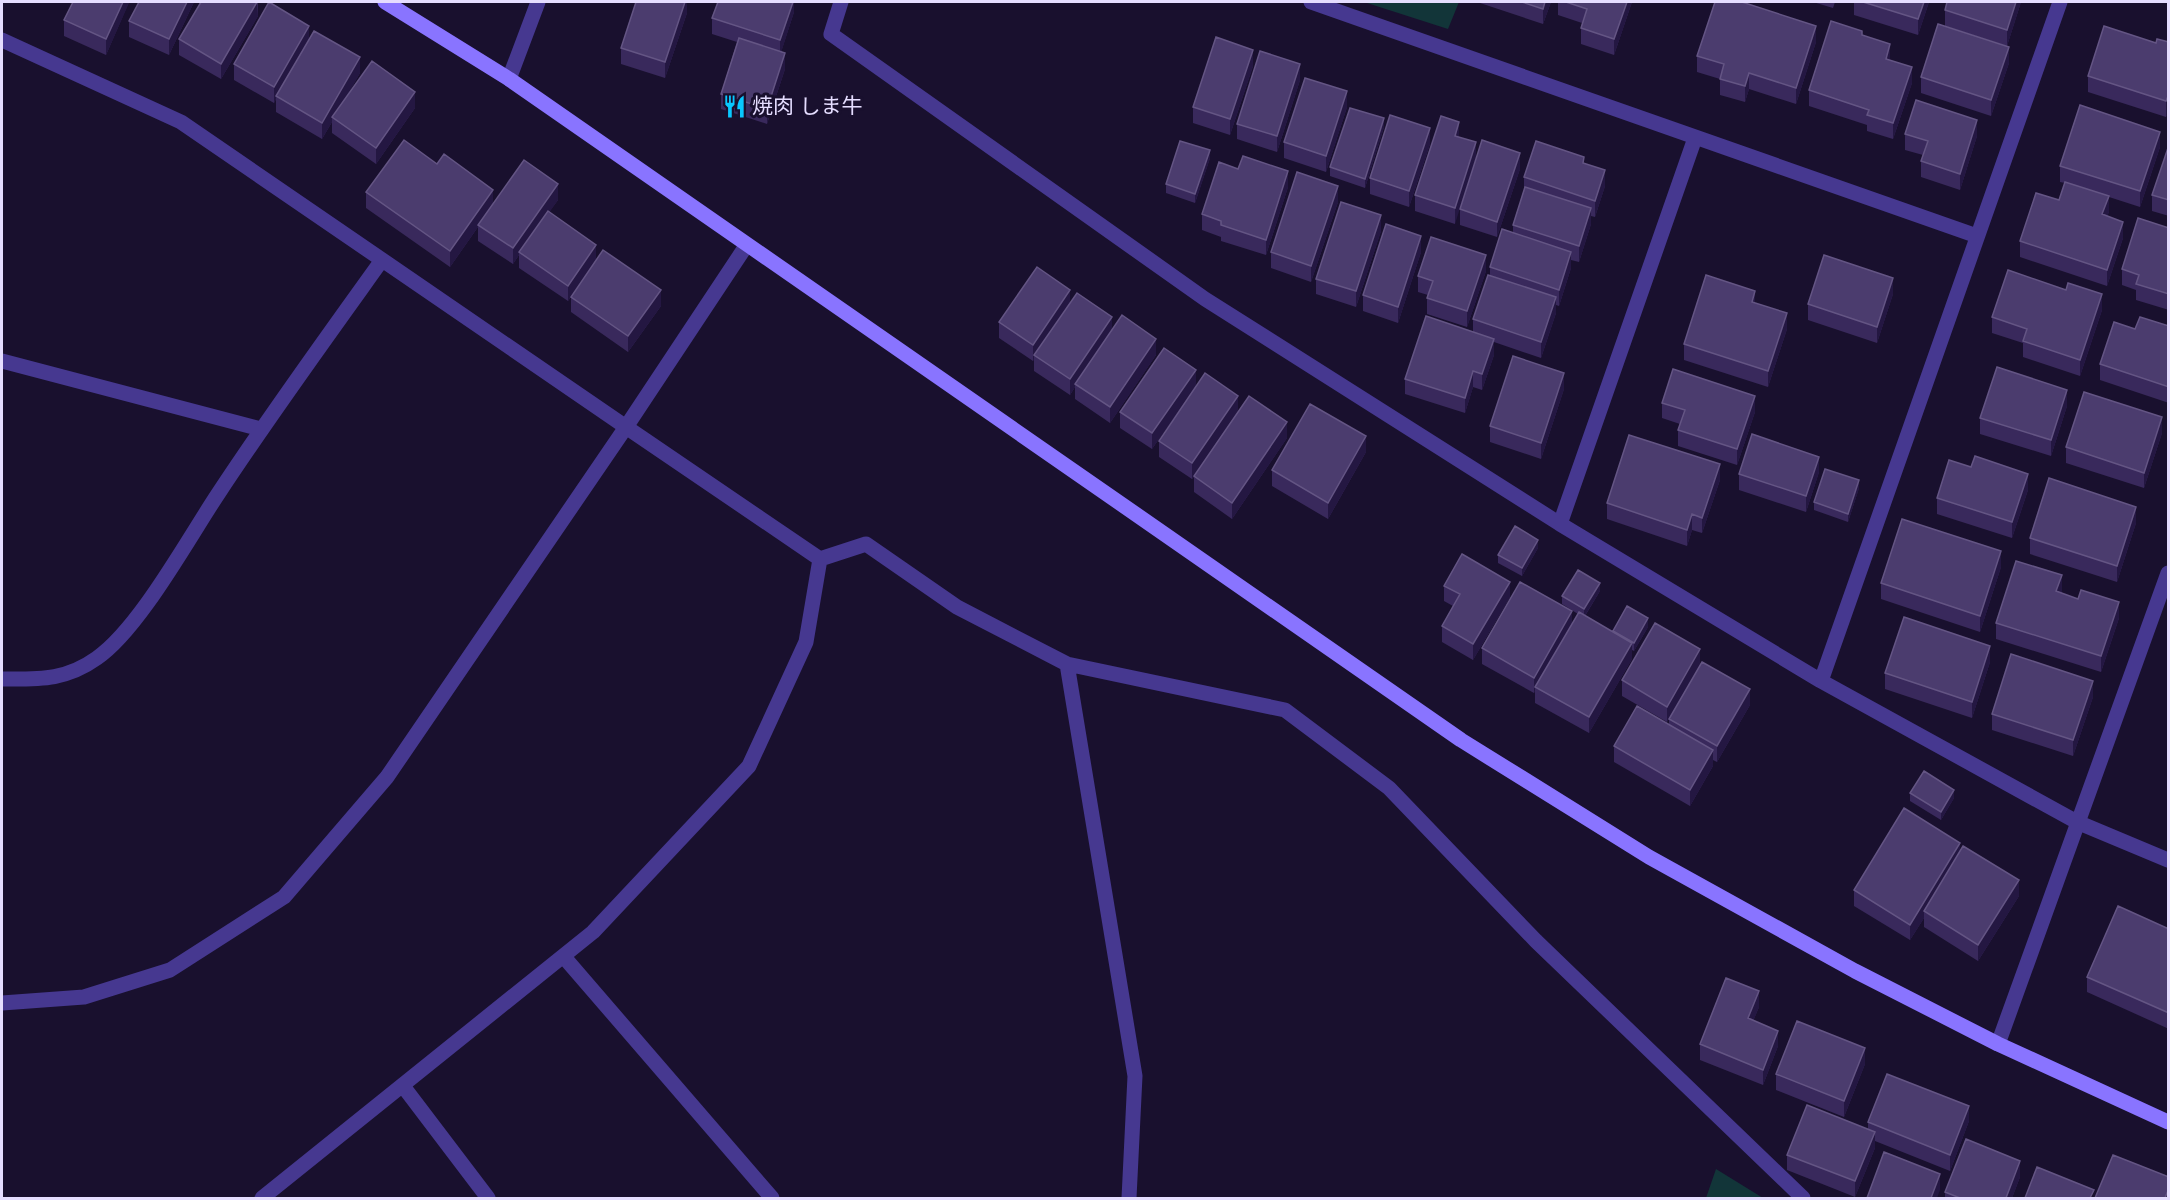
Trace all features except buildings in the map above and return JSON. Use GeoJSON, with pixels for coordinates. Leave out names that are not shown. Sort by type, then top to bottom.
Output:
{"type":"FeatureCollection","features":[{"type":"Feature","properties":{"kind":"street"},"geometry":{"type":"LineString","coordinates":[[385,2],[509,79],[746,246],[1461,740],[1649,857],[1855,971],[1998,1044],[2169,1122]]}},
{"type":"Feature","properties":{"kind":"street"},"geometry":{"type":"LineString","coordinates":[[509,79],[538,2]]}},
{"type":"Feature","properties":{"kind":"street"},"geometry":{"type":"LineString","coordinates":[[841,2],[831,34],[1205,299],[1560,524],[1821,681],[2077,822],[2169,860]]}},
{"type":"Feature","properties":{"kind":"street"},"geometry":{"type":"LineString","coordinates":[[1311,2],[1977,236]]}},
{"type":"Feature","properties":{"kind":"street"},"geometry":{"type":"LineString","coordinates":[[1821,681],[2060,2]]}},
{"type":"Feature","properties":{"kind":"street"},"geometry":{"type":"LineString","coordinates":[[2,40],[181,122],[820,559]]}},
{"type":"Feature","properties":{"kind":"street"},"geometry":{"type":"LineString","coordinates":[[1560,524],[1695,138]]}},
{"type":"Feature","properties":{"kind":"street"},"geometry":{"type":"LineString","coordinates":[[2,1003],[84,997],[170,970],[284,897],[387,777],[626,428],[746,246]]}},
{"type":"Feature","properties":{"kind":"street"},"geometry":{"type":"LineString","coordinates":[[2,679],[55,679],[96,658],[116,641],[143,607],[261,429],[382,260]]}},
{"type":"Feature","properties":{"kind":"street"},"geometry":{"type":"LineString","coordinates":[[2,360],[261,429]]}},
{"type":"Feature","properties":{"kind":"street"},"geometry":{"type":"LineString","coordinates":[[820,559],[866,544],[957,608],[1067,664],[1285,710],[1389,788],[1536,941],[1803,1198]]}},
{"type":"Feature","properties":{"kind":"street"},"geometry":{"type":"LineString","coordinates":[[262,1198],[594,932],[749,766],[806,642],[820,559]]}},
{"type":"Feature","properties":{"kind":"street"},"geometry":{"type":"LineString","coordinates":[[1998,1044],[2169,573]]}},
{"type":"Feature","properties":{"kind":"street"},"geometry":{"type":"LineString","coordinates":[[1067,664],[1135,1076],[1129,1198]]}},
{"type":"Feature","properties":{"kind":"street"},"geometry":{"type":"LineString","coordinates":[[564,957],[772,1198]]}},
{"type":"Feature","properties":{"kind":"street"},"geometry":{"type":"LineString","coordinates":[[403,1086],[488,1198]]}},
{"type":"Feature","properties":{"kind":"green space"},"geometry":{"type":"Polygon","coordinates":[[[1364,2],[1459,2],[1448,29],[1364,2]]]}},
{"type":"Feature","properties":{"kind":"green space"},"geometry":{"type":"Polygon","coordinates":[[[1716,1169],[1763,1198],[1706,1198],[1716,1169]]]}},
{"type":"Feature","properties":{"kind":"place","name":"焼肉 しま牛"},"geometry":{"type":"Point","coordinates":[734,106]}}]}
